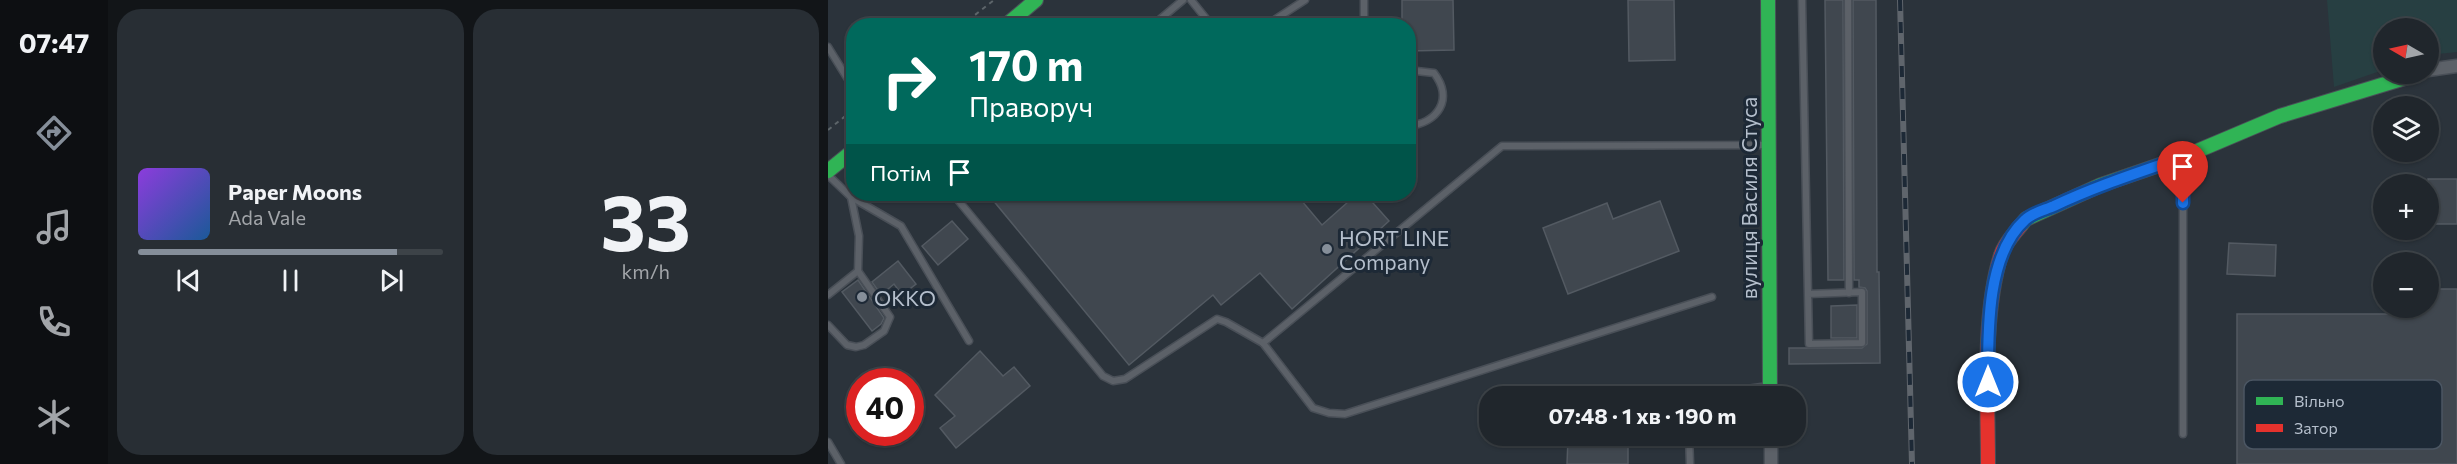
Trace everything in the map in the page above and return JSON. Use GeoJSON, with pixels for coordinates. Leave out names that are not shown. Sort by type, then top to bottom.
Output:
{"type":"FeatureCollection","features":[{"type":"Feature","properties":{"kind":"street"},"geometry":{"type":"LineString","coordinates":[[1015,18],[1036,0]]}},
{"type":"Feature","properties":{"kind":"street","name":"вулиця Василя Стуса"},"geometry":{"type":"LineString","coordinates":[[1768,0],[1770,386]]}},
{"type":"Feature","properties":{"kind":"street"},"geometry":{"type":"LineString","coordinates":[[2439,68],[2457,66]]}},
{"type":"Feature","properties":{"kind":"street"},"geometry":{"type":"LineString","coordinates":[[1988,464],[1989,330],[1993,297],[2001,254],[2026,219],[2101,185],[2183,157],[2280,116],[2385,84]]}},
{"type":"Feature","properties":{"kind":"street"},"geometry":{"type":"LineString","coordinates":[[828,172],[846,157]]}},
{"type":"Feature","properties":{"kind":"street"},"geometry":{"type":"LineString","coordinates":[[1771,446],[1771,464]]}},
{"type":"Feature","properties":{"kind":"lane"},"geometry":{"type":"LineString","coordinates":[[1162,18],[1183,0]]}},
{"type":"Feature","properties":{"kind":"lane"},"geometry":{"type":"LineString","coordinates":[[1191,0],[1206,18]]}},
{"type":"Feature","properties":{"kind":"lane"},"geometry":{"type":"LineString","coordinates":[[1277,18],[1305,0]]}},
{"type":"Feature","properties":{"kind":"lane"},"geometry":{"type":"LineString","coordinates":[[1364,0],[1364,18]]}},
{"type":"Feature","properties":{"kind":"lane"},"geometry":{"type":"LineString","coordinates":[[1802,0],[1809,344],[1862,343],[1862,292],[1808,294]]}},
{"type":"Feature","properties":{"kind":"lane"},"geometry":{"type":"LineString","coordinates":[[1848,0],[1849,293]]}},
{"type":"Feature","properties":{"kind":"lane"},"geometry":{"type":"LineString","coordinates":[[828,47],[846,76]]}},
{"type":"Feature","properties":{"kind":"lane"},"geometry":{"type":"LineString","coordinates":[[1416,71],[1434,73],[1443,90],[1442,106],[1432,118],[1416,125]]}},
{"type":"Feature","properties":{"kind":"lane"},"geometry":{"type":"LineString","coordinates":[[1263,343],[1502,146],[1769,145]]}},
{"type":"Feature","properties":{"kind":"lane"},"geometry":{"type":"LineString","coordinates":[[2183,157],[2183,434]]}},
{"type":"Feature","properties":{"kind":"lane"},"geometry":{"type":"LineString","coordinates":[[828,172],[846,192]]}},
{"type":"Feature","properties":{"kind":"lane"},"geometry":{"type":"LineString","coordinates":[[828,325],[847,345],[856,347],[864,345],[884,331],[890,317],[858,271],[859,236],[852,201]]}},
{"type":"Feature","properties":{"kind":"lane"},"geometry":{"type":"LineString","coordinates":[[858,201],[901,226],[969,341]]}},
{"type":"Feature","properties":{"kind":"lane"},"geometry":{"type":"LineString","coordinates":[[959,201],[1108,380],[1125,379],[1217,319],[1263,343],[1313,408],[1329,413],[1345,414],[1712,297]]}},
{"type":"Feature","properties":{"kind":"lane"},"geometry":{"type":"LineString","coordinates":[[828,295],[858,271]]}},
{"type":"Feature","properties":{"kind":"lane"},"geometry":{"type":"LineString","coordinates":[[828,442],[841,464]]}},
{"type":"Feature","properties":{"kind":"lane"},"geometry":{"type":"LineString","coordinates":[[1689,446],[1690,464]]}},
{"type":"Feature","properties":{"kind":"path"},"geometry":{"type":"LineString","coordinates":[[971,18],[994,0]]}},
{"type":"Feature","properties":{"kind":"path"},"geometry":{"type":"LineString","coordinates":[[828,130],[846,115]]}},
{"type":"Feature","properties":{"kind":"green space"},"geometry":{"type":"Polygon","coordinates":[[[2327,0],[2457,0],[2457,52],[2439,54],[2439,18],[2373,18],[2373,73],[2334,87],[2327,0]]]}},
{"type":"Feature","properties":{"kind":"building"},"geometry":{"type":"Polygon","coordinates":[[[1402,0],[1453,0],[1454,50],[1416,51],[1416,18],[1402,18],[1402,0]]]}},
{"type":"Feature","properties":{"kind":"building"},"geometry":{"type":"Polygon","coordinates":[[[1628,0],[1674,0],[1675,60],[1629,61],[1628,0]]]}},
{"type":"Feature","properties":{"kind":"building"},"geometry":{"type":"Polygon","coordinates":[[[1825,0],[1843,0],[1844,280],[1828,280],[1825,0]]]}},
{"type":"Feature","properties":{"kind":"building"},"geometry":{"type":"Polygon","coordinates":[[[1853,0],[1876,0],[1877,272],[1879,272],[1880,363],[1789,364],[1789,348],[1862,348],[1867,344],[1867,291],[1859,287],[1859,280],[1854,280],[1853,0]]]}},
{"type":"Feature","properties":{"kind":"building"},"geometry":{"type":"Polygon","coordinates":[[[2439,179],[2457,179],[2457,224],[2439,224],[2439,179]]]}},
{"type":"Feature","properties":{"kind":"building"},"geometry":{"type":"Polygon","coordinates":[[[994,201],[1302,201],[1322,225],[1349,201],[1371,201],[1389,221],[1292,309],[1260,273],[1221,305],[1213,295],[1129,365],[994,201]]]}},
{"type":"Feature","properties":{"kind":"building"},"geometry":{"type":"Polygon","coordinates":[[[1660,201],[1679,251],[1568,294],[1543,228],[1607,203],[1613,219],[1660,201]]]}},
{"type":"Feature","properties":{"kind":"building"},"geometry":{"type":"Polygon","coordinates":[[[952,221],[968,239],[938,265],[922,246],[952,221]]]}},
{"type":"Feature","properties":{"kind":"building"},"geometry":{"type":"Polygon","coordinates":[[[2229,243],[2276,245],[2275,276],[2227,274],[2229,243]]]}},
{"type":"Feature","properties":{"kind":"building"},"geometry":{"type":"Polygon","coordinates":[[[898,261],[916,284],[902,295],[894,284],[881,295],[872,282],[898,261]]]}},
{"type":"Feature","properties":{"kind":"building"},"geometry":{"type":"Polygon","coordinates":[[[858,280],[884,318],[881,324],[872,331],[842,292],[858,280]]]}},
{"type":"Feature","properties":{"kind":"building"},"geometry":{"type":"Polygon","coordinates":[[[2439,289],[2457,289],[2457,464],[2237,464],[2237,314],[2373,314],[2373,318],[2439,318],[2439,289]]]}},
{"type":"Feature","properties":{"kind":"building"},"geometry":{"type":"Polygon","coordinates":[[[1857,305],[1857,338],[1831,338],[1831,306],[1857,305]]]}},
{"type":"Feature","properties":{"kind":"building"},"geometry":{"type":"Polygon","coordinates":[[[980,351],[1003,376],[1014,367],[1030,386],[956,448],[940,428],[955,416],[935,395],[980,351]]]}},
{"type":"Feature","properties":{"kind":"building"},"geometry":{"type":"Polygon","coordinates":[[[1568,446],[1628,446],[1628,464],[1567,464],[1568,446]]]}},
{"type":"Feature","properties":{"kind":"railway"},"geometry":{"type":"LineString","coordinates":[[1900,0],[1912,464]]}},
{"type":"Feature","properties":{"kind":"traffic: fast"},"geometry":{"type":"LineString","coordinates":[[1015,18],[1036,0]]}},
{"type":"Feature","properties":{"kind":"traffic: fast"},"geometry":{"type":"LineString","coordinates":[[1768,0],[1770,386]]}},
{"type":"Feature","properties":{"kind":"traffic: fast"},"geometry":{"type":"LineString","coordinates":[[2021,225],[2026,219],[2101,185],[2183,157],[2280,116],[2385,84]]}},
{"type":"Feature","properties":{"kind":"traffic: fast"},"geometry":{"type":"LineString","coordinates":[[828,171],[846,156]]}},
{"type":"Feature","properties":{"kind":"traffic: jam"},"geometry":{"type":"LineString","coordinates":[[1988,464],[1987,358],[1991,304],[2002,251],[2021,225]]}},
{"type":"Feature","properties":{"kind":"place","name":"HORT LINE Company"},"geometry":{"type":"Point","coordinates":[1327,249]}},
{"type":"Feature","properties":{"kind":"place","name":"ОККО"},"geometry":{"type":"Point","coordinates":[862,297]}},
{"type":"Feature","properties":{"kind":"route"},"geometry":{"type":"LineString","coordinates":[[1988,382],[1988,340],[2001,254],[2026,219],[2101,185],[2183,157],[2183,203]]}}]}
